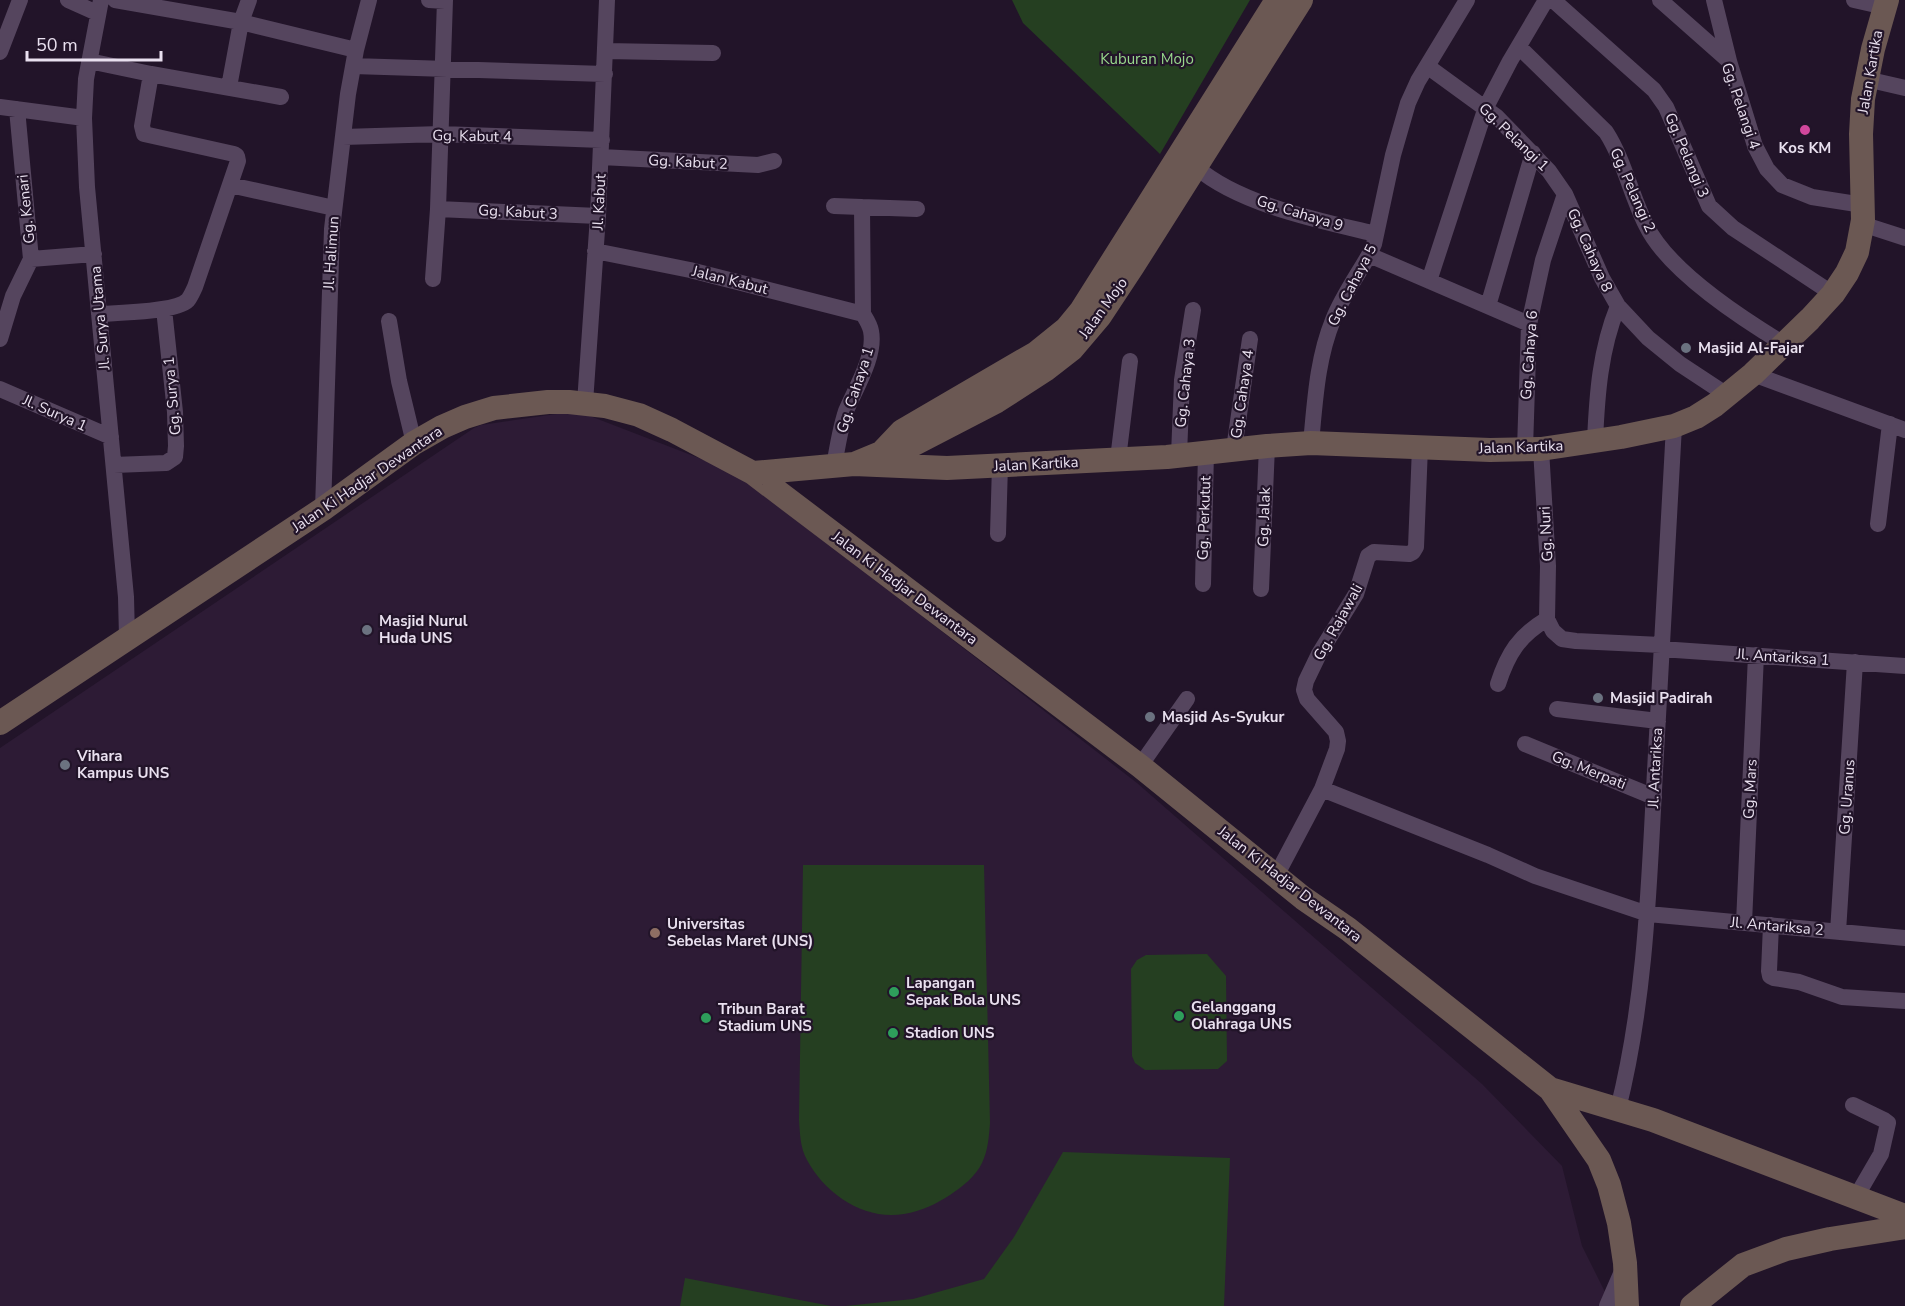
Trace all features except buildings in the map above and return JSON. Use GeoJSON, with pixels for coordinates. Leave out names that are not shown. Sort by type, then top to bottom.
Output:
{"type":"FeatureCollection","features":[{"type":"Feature","properties":{"kind":"street"},"geometry":{"type":"LineString","coordinates":[[0,52],[20,0]]}},
{"type":"Feature","properties":{"kind":"street"},"geometry":{"type":"LineString","coordinates":[[68,0],[99,6]]}},
{"type":"Feature","properties":{"kind":"street"},"geometry":{"type":"LineString","coordinates":[[115,0],[241,22],[354,58],[604,74]]}},
{"type":"Feature","properties":{"kind":"street"},"geometry":{"type":"LineString","coordinates":[[229,87],[241,22],[249,0]]}},
{"type":"Feature","properties":{"kind":"street","name":"Jl. Halimun"},"geometry":{"type":"LineString","coordinates":[[323,509],[330,258],[334,208],[354,58],[369,0]]}},
{"type":"Feature","properties":{"kind":"street"},"geometry":{"type":"LineString","coordinates":[[433,279],[441,134],[440,0]]}},
{"type":"Feature","properties":{"kind":"street","name":"Jl. Kabut"},"geometry":{"type":"LineString","coordinates":[[585,403],[602,140],[606,0]]}},
{"type":"Feature","properties":{"kind":"street"},"geometry":{"type":"LineString","coordinates":[[883,452],[902,431],[1014,367],[1067,328],[1081,311],[1268,32],[1277,0]]}},
{"type":"Feature","properties":{"kind":"street","name":"Jalan Mojo"},"geometry":{"type":"LineString","coordinates":[[753,473],[844,465],[914,444],[997,401],[1045,370],[1072,349],[1100,316],[1196,168],[1268,32],[1301,0]]}},
{"type":"Feature","properties":{"kind":"street","name":"Gg. Cahaya 5"},"geometry":{"type":"LineString","coordinates":[[1311,443],[1317,383],[1326,338],[1338,309],[1369,255],[1407,103],[1467,0]]}},
{"type":"Feature","properties":{"kind":"street"},"geometry":{"type":"LineString","coordinates":[[1429,281],[1486,107],[1546,0]]}},
{"type":"Feature","properties":{"kind":"street","name":"Gg. Pelangi 3"},"geometry":{"type":"LineString","coordinates":[[1553,0],[1654,90],[1666,106],[1709,206],[1717,215],[1833,294]]}},
{"type":"Feature","properties":{"kind":"street","name":"Gg. Pelangi 4"},"geometry":{"type":"LineString","coordinates":[[1660,0],[1729,61],[1752,139],[1767,169],[1782,185],[1863,215],[1905,238]]}},
{"type":"Feature","properties":{"kind":"street"},"geometry":{"type":"LineString","coordinates":[[1714,0],[1729,61]]}},
{"type":"Feature","properties":{"kind":"street"},"geometry":{"type":"LineString","coordinates":[[1854,0],[1886,3]]}},
{"type":"Feature","properties":{"kind":"street","name":"Jalan Kartika"},"geometry":{"type":"LineString","coordinates":[[844,465],[947,468],[1179,455],[1311,443],[1490,450],[1533,449],[1595,441],[1674,426],[1696,417],[1753,374],[1833,294],[1857,252],[1863,215],[1861,134],[1863,99],[1886,3]]}},
{"type":"Feature","properties":{"kind":"street","name":"Jl. Surya Utama"},"geometry":{"type":"LineString","coordinates":[[99,6],[84,98],[87,187],[126,597],[127,637]]}},
{"type":"Feature","properties":{"kind":"street","name":"Gg. Pelangi 2"},"geometry":{"type":"LineString","coordinates":[[1519,47],[1606,132],[1647,227],[1666,255],[1750,323],[1784,344]]}},
{"type":"Feature","properties":{"kind":"street"},"geometry":{"type":"LineString","coordinates":[[606,51],[713,53]]}},
{"type":"Feature","properties":{"kind":"street"},"geometry":{"type":"LineString","coordinates":[[89,62],[281,97]]}},
{"type":"Feature","properties":{"kind":"street","name":"Gg. Pelangi 1"},"geometry":{"type":"LineString","coordinates":[[1427,66],[1486,107],[1533,153],[1560,184],[1565,194]]}},
{"type":"Feature","properties":{"kind":"street"},"geometry":{"type":"LineString","coordinates":[[99,314],[164,309],[189,300],[238,161],[237,156],[144,134],[142,126],[152,74]]}},
{"type":"Feature","properties":{"kind":"street"},"geometry":{"type":"LineString","coordinates":[[1866,79],[1905,88]]}},
{"type":"Feature","properties":{"kind":"street"},"geometry":{"type":"LineString","coordinates":[[8,108],[84,118]]}},
{"type":"Feature","properties":{"kind":"street","name":"Gg. Kenari"},"geometry":{"type":"LineString","coordinates":[[0,339],[13,296],[31,259],[8,108]]}},
{"type":"Feature","properties":{"kind":"street","name":"Gg. Kabut 4"},"geometry":{"type":"LineString","coordinates":[[343,136],[441,134],[602,140]]}},
{"type":"Feature","properties":{"kind":"street"},"geometry":{"type":"LineString","coordinates":[[1488,306],[1533,153]]}},
{"type":"Feature","properties":{"kind":"street","name":"Gg. Kabut 2"},"geometry":{"type":"LineString","coordinates":[[601,157],[758,165],[774,161]]}},
{"type":"Feature","properties":{"kind":"street","name":"Gg. Cahaya 9"},"geometry":{"type":"LineString","coordinates":[[1196,168],[1217,182],[1263,203],[1301,216],[1376,234]]}},
{"type":"Feature","properties":{"kind":"street"},"geometry":{"type":"LineString","coordinates":[[230,185],[334,208]]}},
{"type":"Feature","properties":{"kind":"street","name":"Gg. Cahaya 8"},"geometry":{"type":"LineString","coordinates":[[1565,194],[1602,278],[1618,306],[1648,338],[1680,364],[1728,395]]}},
{"type":"Feature","properties":{"kind":"street","name":"Gg. Cahaya 6"},"geometry":{"type":"LineString","coordinates":[[1533,449],[1529,324],[1543,260],[1565,194]]}},
{"type":"Feature","properties":{"kind":"street"},"geometry":{"type":"LineString","coordinates":[[834,206],[917,209]]}},
{"type":"Feature","properties":{"kind":"street","name":"Gg. Cahaya 1"},"geometry":{"type":"LineString","coordinates":[[844,465],[846,412],[861,381],[869,354],[872,332],[863,314],[862,207]]}},
{"type":"Feature","properties":{"kind":"street","name":"Gg. Kabut 3"},"geometry":{"type":"LineString","coordinates":[[438,209],[598,216]]}},
{"type":"Feature","properties":{"kind":"street","name":"Jalan Kabut"},"geometry":{"type":"LineString","coordinates":[[595,251],[690,270],[863,314]]}},
{"type":"Feature","properties":{"kind":"street"},"geometry":{"type":"LineString","coordinates":[[31,259],[94,254]]}},
{"type":"Feature","properties":{"kind":"street"},"geometry":{"type":"LineString","coordinates":[[1369,255],[1529,324]]}},
{"type":"Feature","properties":{"kind":"street"},"geometry":{"type":"LineString","coordinates":[[1595,441],[1596,398],[1600,367],[1608,333],[1618,306]]}},
{"type":"Feature","properties":{"kind":"street","name":"Gg. Surya 1"},"geometry":{"type":"LineString","coordinates":[[114,465],[166,462],[175,457],[174,403],[164,309]]}},
{"type":"Feature","properties":{"kind":"street","name":"Gg. Cahaya 3"},"geometry":{"type":"LineString","coordinates":[[1179,455],[1182,380],[1193,310]]}},
{"type":"Feature","properties":{"kind":"street"},"geometry":{"type":"LineString","coordinates":[[388,321],[414,443]]}},
{"type":"Feature","properties":{"kind":"street","name":"Gg. Cahaya 4"},"geometry":{"type":"LineString","coordinates":[[1234,449],[1250,339]]}},
{"type":"Feature","properties":{"kind":"street"},"geometry":{"type":"LineString","coordinates":[[1118,459],[1130,361]]}},
{"type":"Feature","properties":{"kind":"street"},"geometry":{"type":"LineString","coordinates":[[1753,374],[1898,427],[1878,524]]}},
{"type":"Feature","properties":{"kind":"street","name":"Jl. Surya 1"},"geometry":{"type":"LineString","coordinates":[[0,389],[111,438]]}},
{"type":"Feature","properties":{"kind":"street","name":"Jalan Ki Hadjar Dewantara"},"geometry":{"type":"LineString","coordinates":[[0,723],[323,509],[414,443],[457,420],[494,408],[548,402],[585,403],[624,411],[657,422],[753,473],[1140,766],[1303,898],[1348,929],[1550,1089],[1599,1160],[1609,1185],[1619,1223],[1625,1263],[1626,1306]]}},
{"type":"Feature","properties":{"kind":"street","name":"Jl. Antariksa"},"geometry":{"type":"LineString","coordinates":[[1618,1108],[1632,1042],[1648,914],[1674,426]]}},
{"type":"Feature","properties":{"kind":"street","name":"Gg. Jalak"},"geometry":{"type":"LineString","coordinates":[[1261,589],[1267,446]]}},
{"type":"Feature","properties":{"kind":"street","name":"Gg. Rajawali"},"geometry":{"type":"LineString","coordinates":[[1322,789],[1335,759],[1338,736],[1307,699],[1305,684],[1319,654],[1356,594],[1368,556],[1374,552],[1409,554],[1416,547],[1420,447]]}},
{"type":"Feature","properties":{"kind":"street","name":"Gg. Nuri"},"geometry":{"type":"LineString","coordinates":[[1533,449],[1548,566],[1547,619]]}},
{"type":"Feature","properties":{"kind":"street","name":"Gg. Perkutut"},"geometry":{"type":"LineString","coordinates":[[1203,584],[1206,452]]}},
{"type":"Feature","properties":{"kind":"street"},"geometry":{"type":"LineString","coordinates":[[998,534],[1000,465]]}},
{"type":"Feature","properties":{"kind":"street"},"geometry":{"type":"LineString","coordinates":[[1498,684],[1513,648],[1530,629],[1547,619]]}},
{"type":"Feature","properties":{"kind":"street","name":"Jl. Antariksa 1"},"geometry":{"type":"LineString","coordinates":[[1547,619],[1553,631],[1562,639],[1576,641],[1905,666]]}},
{"type":"Feature","properties":{"kind":"street","name":"Gg. Mars"},"geometry":{"type":"LineString","coordinates":[[1744,923],[1756,655]]}},
{"type":"Feature","properties":{"kind":"street","name":"Gg. Uranus"},"geometry":{"type":"LineString","coordinates":[[1838,932],[1855,662]]}},
{"type":"Feature","properties":{"kind":"street"},"geometry":{"type":"LineString","coordinates":[[1140,766],[1187,699]]}},
{"type":"Feature","properties":{"kind":"street"},"geometry":{"type":"LineString","coordinates":[[1557,709],[1658,721]]}},
{"type":"Feature","properties":{"kind":"street","name":"Gg. Merpati"},"geometry":{"type":"LineString","coordinates":[[1525,744],[1654,797]]}},
{"type":"Feature","properties":{"kind":"street"},"geometry":{"type":"LineString","coordinates":[[1276,876],[1322,789]]}},
{"type":"Feature","properties":{"kind":"street","name":"Jl. Antariksa 2"},"geometry":{"type":"LineString","coordinates":[[1322,789],[1535,876],[1648,914],[1905,938]]}},
{"type":"Feature","properties":{"kind":"street"},"geometry":{"type":"LineString","coordinates":[[1771,925],[1769,971],[1772,977],[1799,982],[1842,997],[1905,1001]]}},
{"type":"Feature","properties":{"kind":"street"},"geometry":{"type":"LineString","coordinates":[[1550,1089],[1653,1120],[1905,1216]]}},
{"type":"Feature","properties":{"kind":"street"},"geometry":{"type":"LineString","coordinates":[[1853,1105],[1886,1116],[1888,1123],[1881,1154],[1856,1197]]}},
{"type":"Feature","properties":{"kind":"street"},"geometry":{"type":"LineString","coordinates":[[1692,1306],[1743,1265],[1786,1249],[1830,1239],[1905,1227]]}},
{"type":"Feature","properties":{"kind":"street"},"geometry":{"type":"LineString","coordinates":[[1607,1306],[1625,1263]]}},
{"type":"Feature","properties":{"kind":"shaded area","name":"Universitas Sebelas Maret (UNS)"},"geometry":{"type":"Polygon","coordinates":[[[577,411],[730,470],[1137,783],[1482,1084],[1562,1166],[1582,1246],[1605,1292],[1599,1306],[0,1306],[0,748],[474,428],[481,425],[577,411]]]}},
{"type":"Feature","properties":{"kind":"green space","name":"Kuburan Mojo"},"geometry":{"type":"Polygon","coordinates":[[[1012,0],[1250,0],[1160,154],[1023,23],[1012,0]]]}},
{"type":"Feature","properties":{"kind":"green space","name":"Lapangan Sepak Bola UNS"},"geometry":{"type":"Polygon","coordinates":[[[803,865],[984,865],[990,1123],[988,1143],[982,1163],[972,1177],[950,1195],[923,1209],[889,1215],[861,1209],[835,1194],[824,1184],[803,1151],[799,1120],[803,865]]]}},
{"type":"Feature","properties":{"kind":"green space","name":"Gelanggang Olahraga UNS"},"geometry":{"type":"Polygon","coordinates":[[[1207,954],[1226,976],[1227,1061],[1218,1069],[1145,1070],[1135,1063],[1132,1056],[1131,969],[1137,960],[1146,955],[1207,954]]]}},
{"type":"Feature","properties":{"kind":"green space"},"geometry":{"type":"Polygon","coordinates":[[[1063,1152],[1230,1158],[1224,1306],[845,1306],[913,1299],[984,1279],[1014,1237],[1063,1152]]]}},
{"type":"Feature","properties":{"kind":"green space"},"geometry":{"type":"Polygon","coordinates":[[[685,1278],[831,1306],[680,1306],[685,1278]]]}},
{"type":"Feature","properties":{"kind":"place","name":"Kos KM"},"geometry":{"type":"Point","coordinates":[1805,130]}},
{"type":"Feature","properties":{"kind":"place","name":"Masjid Al-Fajar"},"geometry":{"type":"Point","coordinates":[1686,348]}},
{"type":"Feature","properties":{"kind":"place","name":"Masjid Nurul Huda UNS"},"geometry":{"type":"Point","coordinates":[367,630]}},
{"type":"Feature","properties":{"kind":"place","name":"Masjid Padirah"},"geometry":{"type":"Point","coordinates":[1598,698]}},
{"type":"Feature","properties":{"kind":"place","name":"Masjid As-Syukur"},"geometry":{"type":"Point","coordinates":[1150,717]}},
{"type":"Feature","properties":{"kind":"place","name":"Vihara Kampus UNS"},"geometry":{"type":"Point","coordinates":[65,765]}},
{"type":"Feature","properties":{"kind":"place","name":"Universitas Sebelas Maret (UNS)"},"geometry":{"type":"Point","coordinates":[655,933]}},
{"type":"Feature","properties":{"kind":"place","name":"Lapangan Sepak Bola UNS"},"geometry":{"type":"Point","coordinates":[894,992]}},
{"type":"Feature","properties":{"kind":"place","name":"Gelanggang Olahraga UNS"},"geometry":{"type":"Point","coordinates":[1179,1016]}},
{"type":"Feature","properties":{"kind":"place","name":"Tribun Barat Stadium UNS"},"geometry":{"type":"Point","coordinates":[706,1018]}},
{"type":"Feature","properties":{"kind":"place","name":"Stadion UNS"},"geometry":{"type":"Point","coordinates":[893,1033]}}]}
